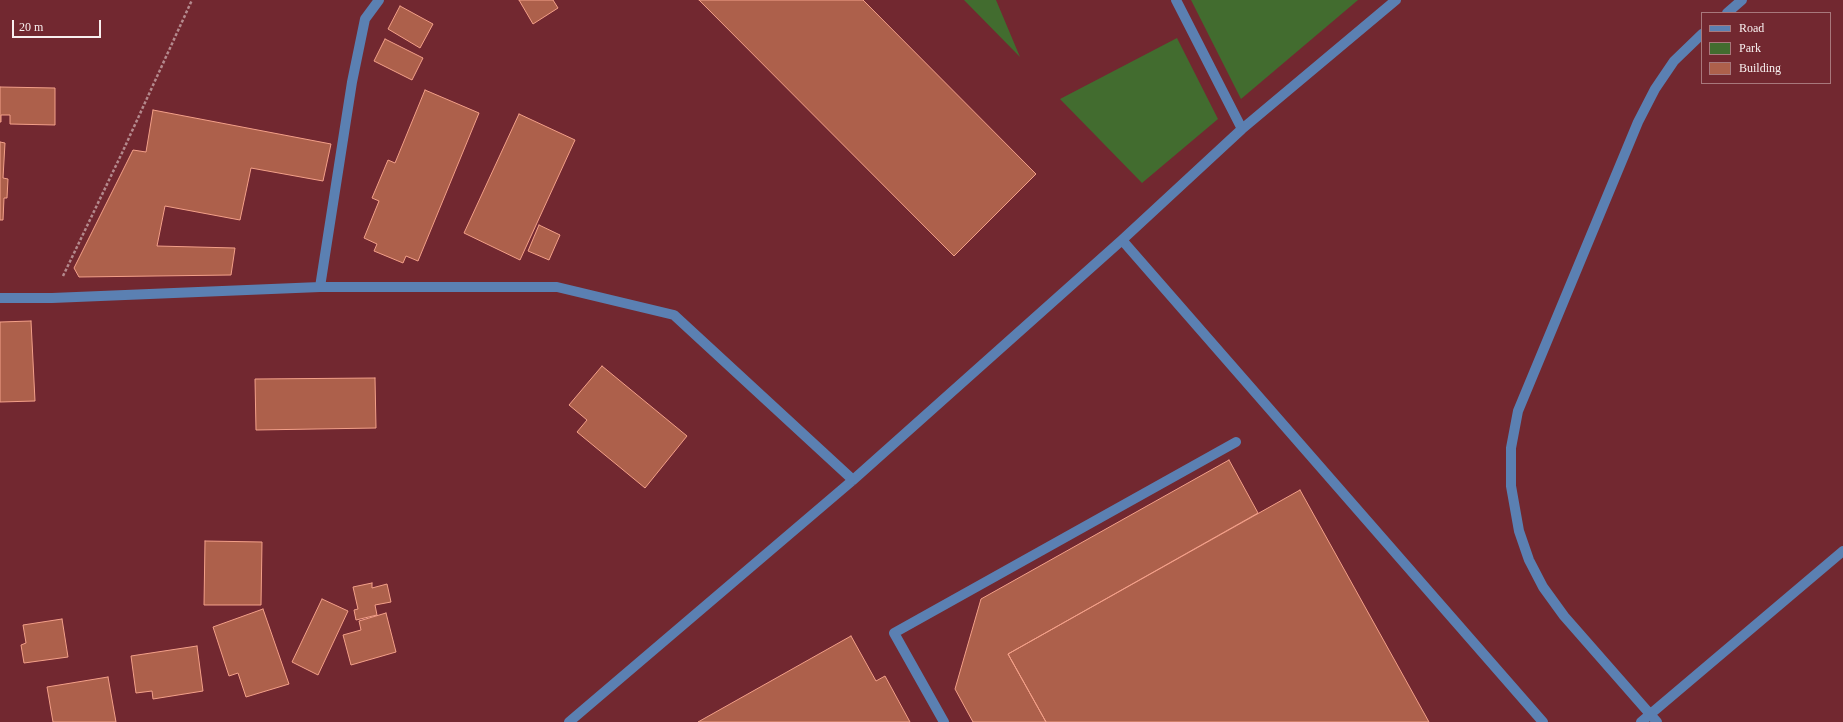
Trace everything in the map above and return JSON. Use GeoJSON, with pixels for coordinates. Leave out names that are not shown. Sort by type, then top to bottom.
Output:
{"type":"FeatureCollection","features":[{"type":"Feature","properties":{"kind":"street"},"geometry":{"type":"LineString","coordinates":[[320,287],[352,82],[365,19],[379,0]]}},
{"type":"Feature","properties":{"kind":"street"},"geometry":{"type":"LineString","coordinates":[[1176,0],[1242,129]]}},
{"type":"Feature","properties":{"kind":"street"},"geometry":{"type":"LineString","coordinates":[[568,722],[852,480],[1122,240],[1242,129],[1396,0]]}},
{"type":"Feature","properties":{"kind":"street"},"geometry":{"type":"LineString","coordinates":[[1728,12],[1742,0]]}},
{"type":"Feature","properties":{"kind":"street"},"geometry":{"type":"LineString","coordinates":[[1657,722],[1651,713],[1564,616],[1543,587],[1529,560],[1519,530],[1511,486],[1511,448],[1518,411],[1638,122],[1655,90],[1674,61],[1701,35]]}},
{"type":"Feature","properties":{"kind":"street"},"geometry":{"type":"LineString","coordinates":[[1122,240],[1543,722]]}},
{"type":"Feature","properties":{"kind":"street"},"geometry":{"type":"LineString","coordinates":[[0,298],[52,298],[320,287],[558,287],[674,315],[852,480]]}},
{"type":"Feature","properties":{"kind":"street"},"geometry":{"type":"LineString","coordinates":[[944,722],[894,633],[1236,442]]}},
{"type":"Feature","properties":{"kind":"street"},"geometry":{"type":"LineString","coordinates":[[1641,722],[1843,551]]}},
{"type":"Feature","properties":{"kind":"path"},"geometry":{"type":"LineString","coordinates":[[52,298],[122,152],[192,0]]}},
{"type":"Feature","properties":{"kind":"green space"},"geometry":{"type":"Polygon","coordinates":[[[964,0],[996,0],[1020,57],[964,0]]]}},
{"type":"Feature","properties":{"kind":"green space"},"geometry":{"type":"Polygon","coordinates":[[[1191,0],[1358,0],[1241,99],[1191,0]]]}},
{"type":"Feature","properties":{"kind":"green space"},"geometry":{"type":"Polygon","coordinates":[[[1177,38],[1218,119],[1142,183],[1060,99],[1177,38]]]}},
{"type":"Feature","properties":{"kind":"building"},"geometry":{"type":"Polygon","coordinates":[[[519,0],[553,0],[558,8],[533,24],[519,0]]]}},
{"type":"Feature","properties":{"kind":"building"},"geometry":{"type":"Polygon","coordinates":[[[699,0],[863,0],[1036,174],[954,256],[699,0]]]}},
{"type":"Feature","properties":{"kind":"building"},"geometry":{"type":"Polygon","coordinates":[[[400,6],[433,24],[420,48],[388,29],[400,6]]]}},
{"type":"Feature","properties":{"kind":"building"},"geometry":{"type":"Polygon","coordinates":[[[385,39],[423,58],[412,80],[374,61],[385,39]]]}},
{"type":"Feature","properties":{"kind":"building"},"geometry":{"type":"Polygon","coordinates":[[[0,87],[55,88],[55,125],[10,124],[10,115],[1,115],[0,122],[0,87]]]}},
{"type":"Feature","properties":{"kind":"building"},"geometry":{"type":"Polygon","coordinates":[[[425,90],[479,113],[418,261],[406,256],[403,263],[374,251],[377,244],[364,238],[379,201],[372,198],[388,160],[395,163],[425,90]]]}},
{"type":"Feature","properties":{"kind":"building"},"geometry":{"type":"Polygon","coordinates":[[[153,110],[331,144],[323,181],[251,168],[240,220],[165,206],[157,246],[235,248],[231,275],[79,277],[74,268],[133,150],[146,152],[153,110]]]}},
{"type":"Feature","properties":{"kind":"building"},"geometry":{"type":"Polygon","coordinates":[[[519,114],[575,140],[520,260],[464,233],[519,114]]]}},
{"type":"Feature","properties":{"kind":"building"},"geometry":{"type":"Polygon","coordinates":[[[0,142],[5,143],[3,178],[8,179],[7,198],[4,198],[3,220],[0,220],[0,142]]]}},
{"type":"Feature","properties":{"kind":"building"},"geometry":{"type":"Polygon","coordinates":[[[539,225],[560,235],[549,260],[528,251],[539,225]]]}},
{"type":"Feature","properties":{"kind":"building"},"geometry":{"type":"Polygon","coordinates":[[[31,321],[35,401],[0,402],[0,322],[31,321]]]}},
{"type":"Feature","properties":{"kind":"building"},"geometry":{"type":"Polygon","coordinates":[[[602,366],[687,436],[645,488],[577,432],[587,420],[569,405],[602,366]]]}},
{"type":"Feature","properties":{"kind":"building"},"geometry":{"type":"Polygon","coordinates":[[[375,378],[376,428],[256,430],[255,379],[375,378]]]}},
{"type":"Feature","properties":{"kind":"building"},"geometry":{"type":"Polygon","coordinates":[[[1229,460],[1258,513],[1008,654],[1046,722],[973,722],[955,689],[981,599],[1229,460]]]}},
{"type":"Feature","properties":{"kind":"building"},"geometry":{"type":"Polygon","coordinates":[[[1300,490],[1429,722],[1046,722],[1008,654],[1300,490]]]}},
{"type":"Feature","properties":{"kind":"building"},"geometry":{"type":"Polygon","coordinates":[[[205,541],[262,542],[261,605],[204,605],[205,541]]]}},
{"type":"Feature","properties":{"kind":"building"},"geometry":{"type":"Polygon","coordinates":[[[372,583],[372,588],[387,584],[391,602],[375,605],[377,615],[356,620],[354,610],[358,609],[353,587],[372,583]]]}},
{"type":"Feature","properties":{"kind":"building"},"geometry":{"type":"Polygon","coordinates":[[[322,599],[348,611],[318,675],[292,662],[322,599]]]}},
{"type":"Feature","properties":{"kind":"building"},"geometry":{"type":"Polygon","coordinates":[[[263,609],[289,684],[246,697],[238,673],[229,676],[213,627],[263,609]]]}},
{"type":"Feature","properties":{"kind":"building"},"geometry":{"type":"Polygon","coordinates":[[[386,613],[396,652],[351,665],[343,635],[361,630],[359,621],[386,613]]]}},
{"type":"Feature","properties":{"kind":"building"},"geometry":{"type":"Polygon","coordinates":[[[62,619],[68,657],[24,663],[21,645],[26,643],[23,625],[62,619]]]}},
{"type":"Feature","properties":{"kind":"building"},"geometry":{"type":"Polygon","coordinates":[[[851,636],[876,681],[885,676],[910,722],[698,722],[851,636]]]}},
{"type":"Feature","properties":{"kind":"building"},"geometry":{"type":"Polygon","coordinates":[[[197,646],[203,691],[153,699],[152,691],[136,693],[131,656],[197,646]]]}},
{"type":"Feature","properties":{"kind":"building"},"geometry":{"type":"Polygon","coordinates":[[[108,677],[116,722],[53,722],[47,687],[108,677]]]}}]}
